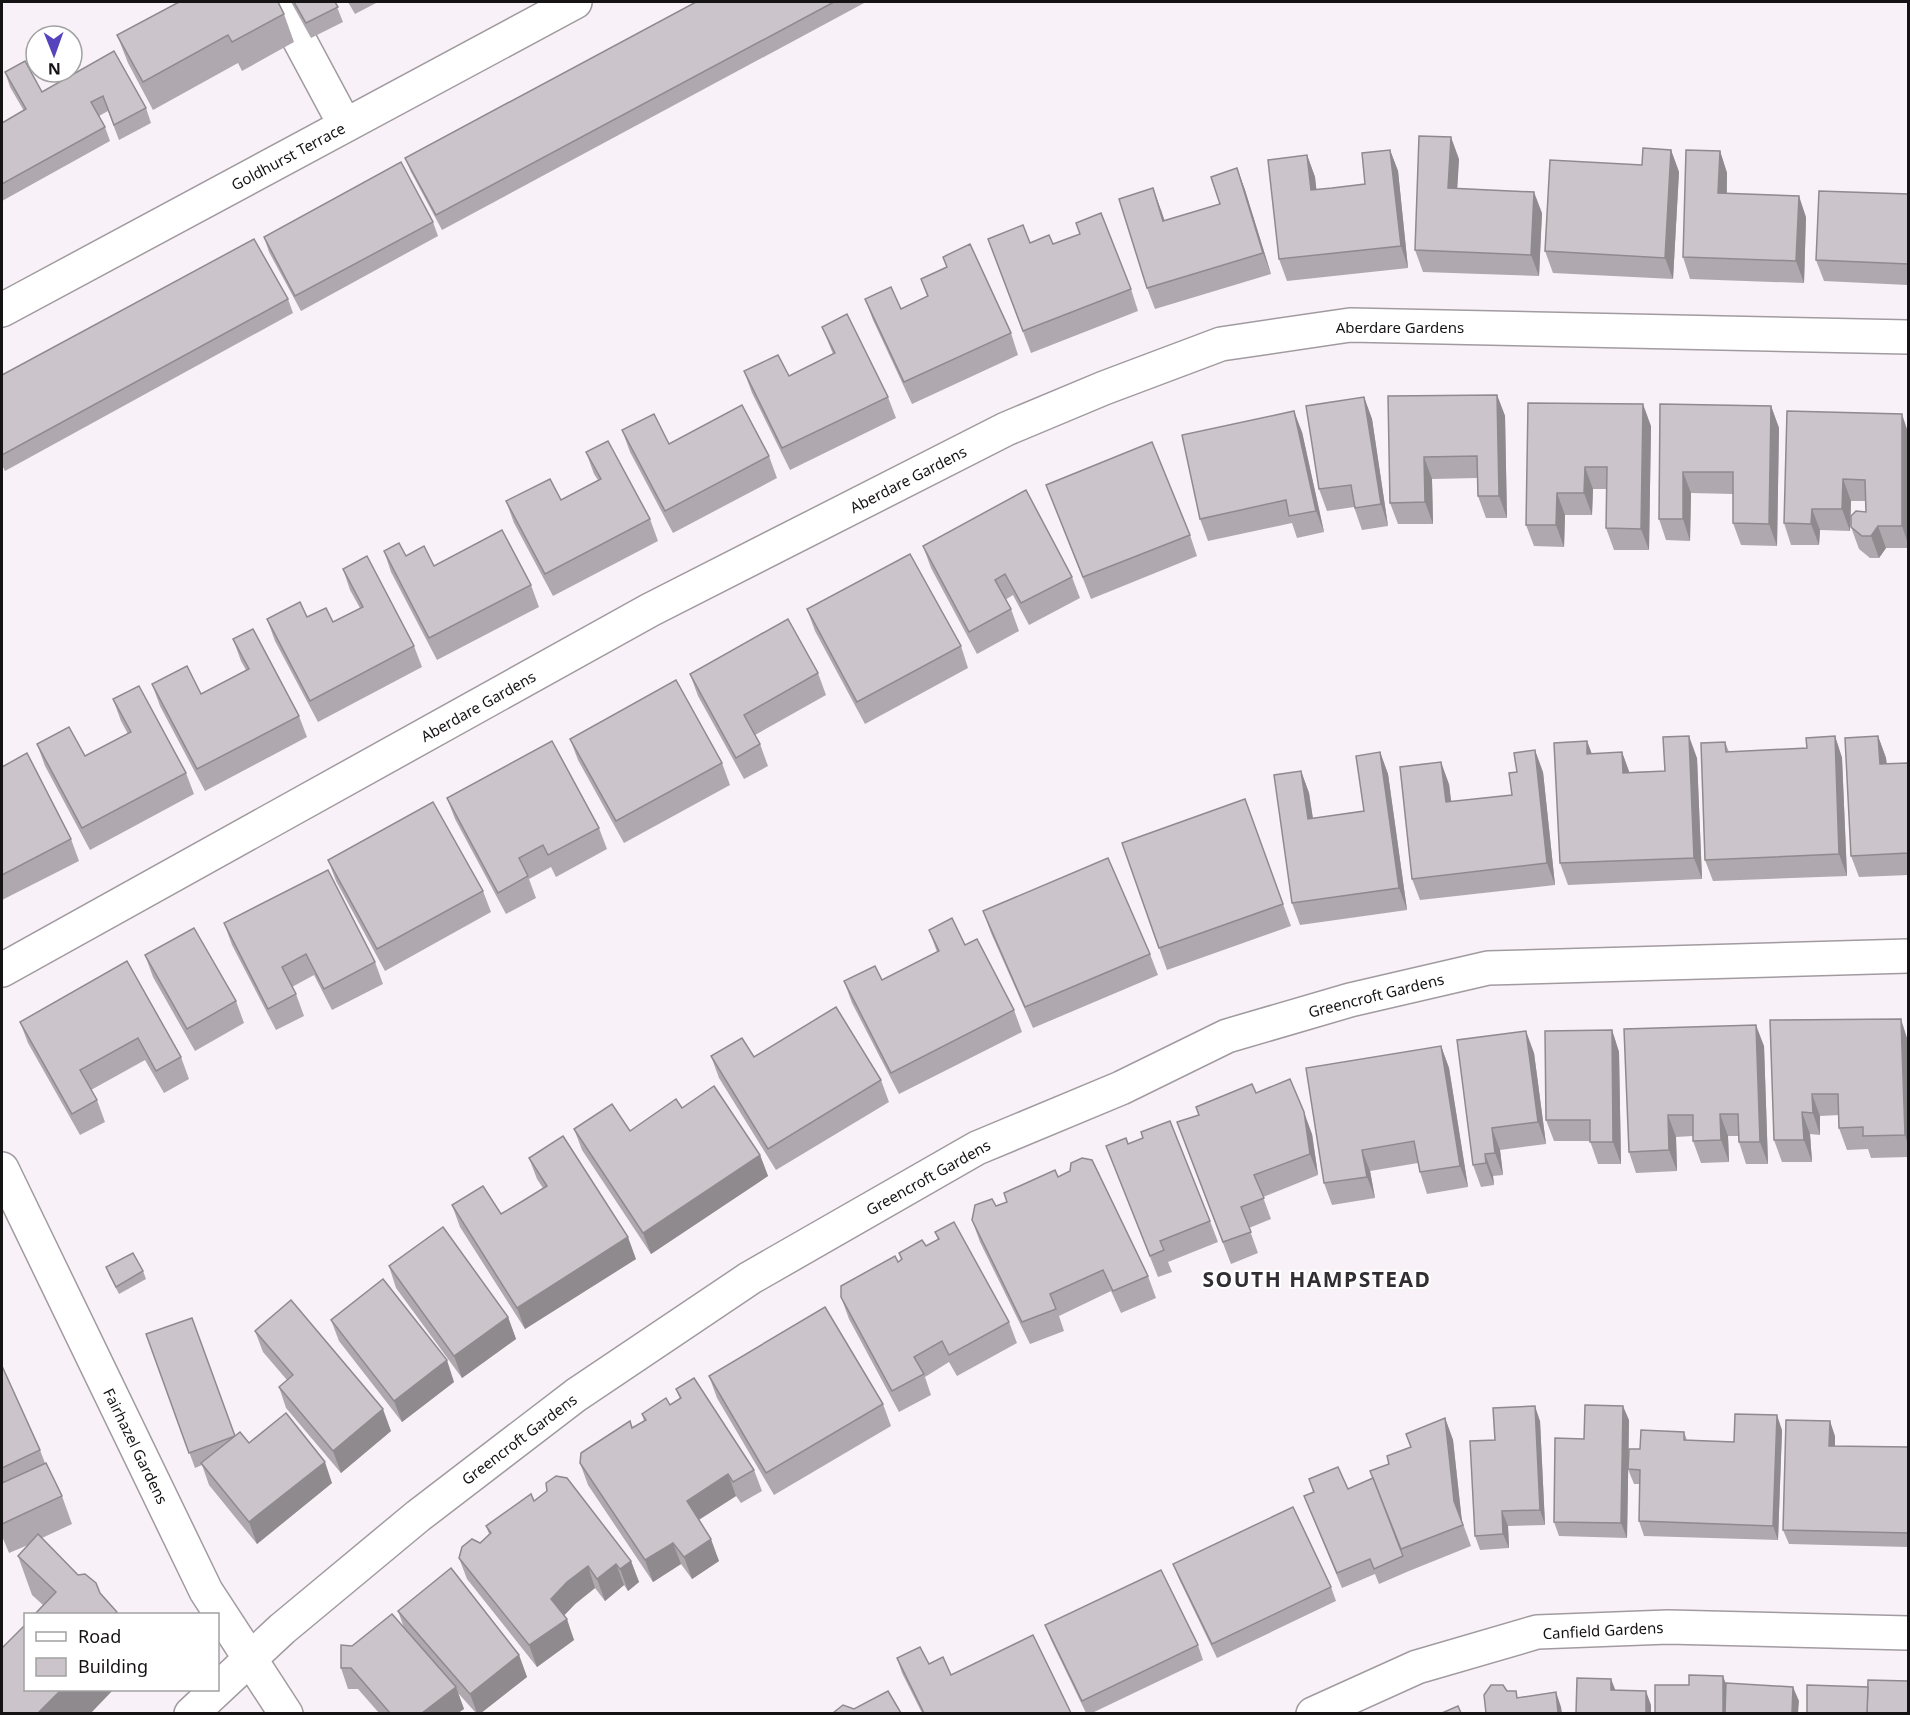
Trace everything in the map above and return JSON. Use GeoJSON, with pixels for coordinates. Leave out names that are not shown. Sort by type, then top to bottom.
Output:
{"type":"FeatureCollection","features":[{"type":"Feature","properties":{"kind":"street"},"geometry":{"type":"LineString","coordinates":[[279,2],[345,125]]}},
{"type":"Feature","properties":{"kind":"street","name":"Goldhurst Terrace"},"geometry":{"type":"LineString","coordinates":[[2,310],[575,2]]}},
{"type":"Feature","properties":{"kind":"street","name":"Aberdare Gardens"},"geometry":{"type":"LineString","coordinates":[[2,970],[650,610],[1006,429],[1104,388],[1221,344],[1350,325],[1908,337]]}},
{"type":"Feature","properties":{"kind":"street","name":"Greencroft Gardens"},"geometry":{"type":"LineString","coordinates":[[219,1687],[418,1516],[576,1395],[750,1278],[977,1148],[1121,1088],[1227,1036],[1350,1000],[1488,968],[1908,956]]}},
{"type":"Feature","properties":{"kind":"street","name":"Fairhazel Gardens"},"geometry":{"type":"LineString","coordinates":[[2,1169],[206,1591],[286,1713]]}},
{"type":"Feature","properties":{"kind":"street","name":"Canfield Gardens"},"geometry":{"type":"LineString","coordinates":[[1313,1713],[1418,1667],[1537,1632],[1668,1627],[1908,1633]]}},
{"type":"Feature","properties":{"kind":"street","name":"Greencroft Gardens"},"geometry":{"type":"LineString","coordinates":[[191,1713],[215,1691]]}},
{"type":"Feature","properties":{"kind":"building"},"geometry":{"type":"Polygon","coordinates":[[[179,2],[278,2],[284,14],[232,42],[228,35],[143,82],[117,35],[179,2]]]}},
{"type":"Feature","properties":{"kind":"building"},"geometry":{"type":"Polygon","coordinates":[[[294,2],[335,2],[338,7],[306,23],[294,2]]]}},
{"type":"Feature","properties":{"kind":"building"},"geometry":{"type":"Polygon","coordinates":[[[696,2],[834,2],[436,215],[405,158],[696,2]]]}},
{"type":"Feature","properties":{"kind":"building"},"geometry":{"type":"Polygon","coordinates":[[[114,51],[146,108],[114,125],[103,96],[91,102],[105,127],[2,184],[2,123],[26,109],[5,72],[24,62],[24,84],[38,84],[42,92],[56,84],[84,84],[84,68],[114,51]]]}},
{"type":"Feature","properties":{"kind":"building"},"geometry":{"type":"Polygon","coordinates":[[[1419,136],[1451,137],[1448,188],[1534,192],[1531,255],[1415,250],[1419,136]]]}},
{"type":"Feature","properties":{"kind":"building"},"geometry":{"type":"Polygon","coordinates":[[[1643,148],[1671,150],[1665,258],[1545,251],[1550,160],[1642,165],[1643,148]]]}},
{"type":"Feature","properties":{"kind":"building"},"geometry":{"type":"Polygon","coordinates":[[[1390,150],[1401,246],[1279,259],[1268,160],[1307,155],[1311,190],[1365,184],[1362,153],[1390,150]]]}},
{"type":"Feature","properties":{"kind":"building"},"geometry":{"type":"Polygon","coordinates":[[[1686,150],[1720,151],[1718,193],[1799,196],[1796,261],[1683,257],[1686,150]]]}},
{"type":"Feature","properties":{"kind":"building"},"geometry":{"type":"Polygon","coordinates":[[[401,162],[433,222],[295,296],[264,237],[401,162]]]}},
{"type":"Feature","properties":{"kind":"building"},"geometry":{"type":"Polygon","coordinates":[[[1237,168],[1263,253],[1147,288],[1119,199],[1153,188],[1163,221],[1220,204],[1211,177],[1237,168]]]}},
{"type":"Feature","properties":{"kind":"building"},"geometry":{"type":"Polygon","coordinates":[[[1819,191],[1908,194],[1908,264],[1816,260],[1819,191]]]}},
{"type":"Feature","properties":{"kind":"building"},"geometry":{"type":"Polygon","coordinates":[[[1101,213],[1131,289],[1023,331],[988,239],[1023,225],[1030,243],[1049,235],[1053,244],[1080,234],[1076,223],[1101,213]]]}},
{"type":"Feature","properties":{"kind":"building"},"geometry":{"type":"Polygon","coordinates":[[[254,239],[288,299],[2,455],[2,375],[254,239]]]}},
{"type":"Feature","properties":{"kind":"building"},"geometry":{"type":"Polygon","coordinates":[[[970,244],[1011,333],[904,382],[865,299],[891,287],[901,309],[928,296],[921,279],[947,267],[943,257],[970,244]]]}},
{"type":"Feature","properties":{"kind":"building"},"geometry":{"type":"Polygon","coordinates":[[[847,314],[888,397],[782,448],[744,371],[778,355],[789,376],[835,353],[822,327],[847,314]]]}},
{"type":"Feature","properties":{"kind":"building"},"geometry":{"type":"Polygon","coordinates":[[[1497,395],[1499,496],[1478,496],[1477,456],[1424,457],[1425,502],[1390,503],[1388,396],[1497,395]]]}},
{"type":"Feature","properties":{"kind":"building"},"geometry":{"type":"Polygon","coordinates":[[[1364,397],[1381,504],[1355,508],[1351,485],[1319,489],[1306,406],[1364,397]]]}},
{"type":"Feature","properties":{"kind":"building"},"geometry":{"type":"Polygon","coordinates":[[[1528,403],[1643,404],[1641,529],[1606,528],[1607,467],[1585,467],[1584,493],[1557,493],[1556,525],[1526,525],[1528,403]]]}},
{"type":"Feature","properties":{"kind":"building"},"geometry":{"type":"Polygon","coordinates":[[[1660,404],[1771,406],[1769,524],[1733,523],[1733,472],[1683,472],[1683,519],[1659,519],[1660,404]]]}},
{"type":"Feature","properties":{"kind":"building"},"geometry":{"type":"Polygon","coordinates":[[[742,405],[769,456],[665,511],[622,430],[654,414],[669,444],[742,405]]]}},
{"type":"Feature","properties":{"kind":"building"},"geometry":{"type":"Polygon","coordinates":[[[1294,411],[1316,511],[1289,516],[1286,500],[1200,519],[1182,435],[1294,411]]]}},
{"type":"Feature","properties":{"kind":"building"},"geometry":{"type":"Polygon","coordinates":[[[1787,411],[1902,414],[1902,526],[1878,526],[1871,536],[1862,536],[1851,527],[1851,516],[1856,511],[1866,512],[1865,480],[1843,479],[1842,509],[1812,509],[1811,524],[1784,523],[1787,411]]]}},
{"type":"Feature","properties":{"kind":"building"},"geometry":{"type":"Polygon","coordinates":[[[608,441],[650,519],[545,574],[506,501],[550,479],[561,500],[601,479],[586,452],[608,441]]]}},
{"type":"Feature","properties":{"kind":"building"},"geometry":{"type":"Polygon","coordinates":[[[1152,442],[1190,535],[1083,577],[1046,485],[1152,442]]]}},
{"type":"Feature","properties":{"kind":"building"},"geometry":{"type":"Polygon","coordinates":[[[1026,490],[1072,577],[1021,603],[1005,574],[995,580],[1011,609],[969,632],[923,546],[1026,490]]]}},
{"type":"Feature","properties":{"kind":"building"},"geometry":{"type":"Polygon","coordinates":[[[502,530],[531,585],[429,638],[384,551],[399,543],[406,556],[424,546],[434,566],[502,530]]]}},
{"type":"Feature","properties":{"kind":"building"},"geometry":{"type":"Polygon","coordinates":[[[910,554],[961,646],[857,702],[807,609],[910,554]]]}},
{"type":"Feature","properties":{"kind":"building"},"geometry":{"type":"Polygon","coordinates":[[[367,556],[414,646],[310,701],[267,619],[300,602],[307,617],[326,608],[333,622],[363,607],[343,569],[367,556]]]}},
{"type":"Feature","properties":{"kind":"building"},"geometry":{"type":"Polygon","coordinates":[[[788,619],[818,673],[744,715],[760,744],[736,758],[690,674],[788,619]]]}},
{"type":"Feature","properties":{"kind":"building"},"geometry":{"type":"Polygon","coordinates":[[[253,629],[299,716],[197,769],[152,684],[187,666],[201,694],[249,669],[233,639],[253,629]]]}},
{"type":"Feature","properties":{"kind":"building"},"geometry":{"type":"Polygon","coordinates":[[[676,680],[722,763],[616,821],[570,739],[676,680]]]}},
{"type":"Feature","properties":{"kind":"building"},"geometry":{"type":"Polygon","coordinates":[[[139,686],[186,773],[82,828],[37,744],[69,727],[85,756],[131,732],[113,699],[139,686]]]}},
{"type":"Feature","properties":{"kind":"building"},"geometry":{"type":"Polygon","coordinates":[[[1689,736],[1694,858],[1560,863],[1554,743],[1587,741],[1587,754],[1622,752],[1623,773],[1665,771],[1663,737],[1689,736]]]}},
{"type":"Feature","properties":{"kind":"building"},"geometry":{"type":"Polygon","coordinates":[[[1835,736],[1839,854],[1705,860],[1701,743],[1725,742],[1726,752],[1807,748],[1806,738],[1835,736]]]}},
{"type":"Feature","properties":{"kind":"building"},"geometry":{"type":"Polygon","coordinates":[[[1878,736],[1880,764],[1908,763],[1908,853],[1851,856],[1845,738],[1878,736]]]}},
{"type":"Feature","properties":{"kind":"building"},"geometry":{"type":"Polygon","coordinates":[[[552,741],[599,828],[548,855],[543,845],[519,858],[528,876],[498,893],[447,798],[552,741]]]}},
{"type":"Feature","properties":{"kind":"building"},"geometry":{"type":"Polygon","coordinates":[[[1535,750],[1547,863],[1412,879],[1400,767],[1441,762],[1446,802],[1512,795],[1509,773],[1517,772],[1514,753],[1535,750]]]}},
{"type":"Feature","properties":{"kind":"building"},"geometry":{"type":"Polygon","coordinates":[[[1380,752],[1399,888],[1292,903],[1274,775],[1301,771],[1308,819],[1364,811],[1356,756],[1380,752]]]}},
{"type":"Feature","properties":{"kind":"building"},"geometry":{"type":"Polygon","coordinates":[[[27,753],[71,839],[2,875],[2,767],[27,753]]]}},
{"type":"Feature","properties":{"kind":"building"},"geometry":{"type":"Polygon","coordinates":[[[1245,799],[1283,904],[1159,948],[1122,843],[1245,799]]]}},
{"type":"Feature","properties":{"kind":"building"},"geometry":{"type":"Polygon","coordinates":[[[433,802],[483,891],[377,949],[328,860],[433,802]]]}},
{"type":"Feature","properties":{"kind":"building"},"geometry":{"type":"Polygon","coordinates":[[[1108,858],[1150,954],[1025,1007],[983,911],[1108,858]]]}},
{"type":"Feature","properties":{"kind":"building"},"geometry":{"type":"Polygon","coordinates":[[[328,870],[375,962],[324,989],[306,954],[282,967],[296,994],[268,1009],[224,923],[328,870]]]}},
{"type":"Feature","properties":{"kind":"building"},"geometry":{"type":"Polygon","coordinates":[[[952,918],[965,945],[977,939],[1014,1010],[891,1073],[844,981],[875,966],[882,980],[939,951],[929,930],[952,918]]]}},
{"type":"Feature","properties":{"kind":"building"},"geometry":{"type":"Polygon","coordinates":[[[194,928],[236,1001],[187,1029],[145,955],[194,928]]]}},
{"type":"Feature","properties":{"kind":"building"},"geometry":{"type":"Polygon","coordinates":[[[127,961],[181,1057],[156,1071],[138,1038],[80,1070],[97,1100],[72,1114],[20,1022],[127,961]]]}},
{"type":"Feature","properties":{"kind":"building"},"geometry":{"type":"Polygon","coordinates":[[[836,1007],[881,1080],[768,1149],[711,1056],[742,1038],[754,1057],[836,1007]]]}},
{"type":"Feature","properties":{"kind":"building"},"geometry":{"type":"Polygon","coordinates":[[[1901,1019],[1905,1135],[1863,1136],[1863,1127],[1839,1128],[1838,1094],[1812,1094],[1813,1113],[1802,1112],[1804,1140],[1774,1140],[1770,1020],[1901,1019]]]}},
{"type":"Feature","properties":{"kind":"building"},"geometry":{"type":"Polygon","coordinates":[[[1756,1025],[1760,1142],[1739,1142],[1738,1114],[1720,1114],[1721,1140],[1693,1141],[1693,1115],[1668,1115],[1669,1150],[1629,1152],[1624,1029],[1756,1025]]]}},
{"type":"Feature","properties":{"kind":"building"},"geometry":{"type":"Polygon","coordinates":[[[1612,1030],[1613,1142],[1590,1142],[1590,1120],[1546,1120],[1545,1031],[1612,1030]]]}},
{"type":"Feature","properties":{"kind":"building"},"geometry":{"type":"Polygon","coordinates":[[[1526,1031],[1538,1122],[1492,1128],[1495,1153],[1485,1154],[1486,1163],[1473,1165],[1457,1040],[1526,1031]]]}},
{"type":"Feature","properties":{"kind":"building"},"geometry":{"type":"Polygon","coordinates":[[[1441,1046],[1460,1166],[1420,1172],[1414,1141],[1362,1150],[1367,1177],[1324,1183],[1306,1068],[1441,1046]]]}},
{"type":"Feature","properties":{"kind":"building"},"geometry":{"type":"Polygon","coordinates":[[[1290,1079],[1304,1112],[1310,1154],[1254,1175],[1264,1198],[1241,1207],[1251,1232],[1223,1242],[1177,1122],[1199,1115],[1196,1107],[1252,1084],[1256,1093],[1290,1079]]]}},
{"type":"Feature","properties":{"kind":"building"},"geometry":{"type":"Polygon","coordinates":[[[714,1086],[760,1155],[643,1233],[574,1129],[612,1104],[630,1131],[676,1099],[682,1108],[714,1086]]]}},
{"type":"Feature","properties":{"kind":"building"},"geometry":{"type":"Polygon","coordinates":[[[1170,1121],[1210,1221],[1160,1241],[1164,1250],[1150,1256],[1106,1146],[1126,1138],[1128,1144],[1143,1138],[1141,1132],[1170,1121]]]}},
{"type":"Feature","properties":{"kind":"building"},"geometry":{"type":"Polygon","coordinates":[[[563,1136],[628,1237],[517,1308],[452,1205],[483,1186],[501,1214],[547,1186],[529,1158],[563,1136]]]}},
{"type":"Feature","properties":{"kind":"building"},"geometry":{"type":"Polygon","coordinates":[[[1082,1158],[1092,1160],[1148,1276],[1113,1291],[1103,1270],[1050,1294],[1056,1309],[1022,1322],[972,1220],[975,1205],[992,1199],[996,1206],[1007,1202],[1004,1193],[1055,1170],[1058,1177],[1070,1171],[1071,1163],[1082,1158]]]}},
{"type":"Feature","properties":{"kind":"building"},"geometry":{"type":"Polygon","coordinates":[[[954,1222],[1009,1322],[949,1355],[942,1341],[914,1357],[924,1374],[892,1391],[841,1297],[841,1286],[895,1256],[898,1262],[902,1259],[899,1253],[922,1240],[926,1246],[939,1239],[935,1232],[954,1222]]]}},
{"type":"Feature","properties":{"kind":"building"},"geometry":{"type":"Polygon","coordinates":[[[443,1227],[508,1317],[454,1356],[389,1266],[443,1227]]]}},
{"type":"Feature","properties":{"kind":"building"},"geometry":{"type":"Polygon","coordinates":[[[133,1253],[143,1271],[116,1287],[106,1267],[133,1253]]]}},
{"type":"Feature","properties":{"kind":"building"},"geometry":{"type":"Polygon","coordinates":[[[383,1279],[447,1360],[394,1401],[331,1320],[383,1279]]]}},
{"type":"Feature","properties":{"kind":"building"},"geometry":{"type":"Polygon","coordinates":[[[291,1300],[383,1409],[333,1451],[279,1387],[293,1375],[255,1331],[291,1300]]]}},
{"type":"Feature","properties":{"kind":"building"},"geometry":{"type":"Polygon","coordinates":[[[825,1307],[883,1404],[766,1473],[709,1376],[825,1307]]]}},
{"type":"Feature","properties":{"kind":"building"},"geometry":{"type":"Polygon","coordinates":[[[192,1318],[235,1436],[189,1453],[146,1334],[192,1318]]]}},
{"type":"Feature","properties":{"kind":"building"},"geometry":{"type":"Polygon","coordinates":[[[2,1366],[40,1450],[2,1468],[2,1366]]]}},
{"type":"Feature","properties":{"kind":"building"},"geometry":{"type":"Polygon","coordinates":[[[694,1378],[754,1470],[733,1482],[728,1474],[687,1501],[711,1539],[684,1557],[673,1543],[645,1560],[580,1463],[581,1453],[630,1421],[632,1428],[646,1420],[642,1414],[666,1398],[670,1405],[681,1398],[676,1389],[694,1378]]]}},
{"type":"Feature","properties":{"kind":"building"},"geometry":{"type":"Polygon","coordinates":[[[1585,1405],[1623,1406],[1621,1523],[1554,1522],[1555,1438],[1584,1439],[1585,1405]]]}},
{"type":"Feature","properties":{"kind":"building"},"geometry":{"type":"Polygon","coordinates":[[[1535,1406],[1540,1510],[1502,1511],[1503,1534],[1475,1536],[1470,1441],[1495,1440],[1493,1408],[1535,1406]]]}},
{"type":"Feature","properties":{"kind":"building"},"geometry":{"type":"Polygon","coordinates":[[[286,1413],[325,1462],[249,1522],[201,1463],[240,1432],[249,1443],[286,1413]]]}},
{"type":"Feature","properties":{"kind":"building"},"geometry":{"type":"Polygon","coordinates":[[[1735,1414],[1777,1415],[1773,1526],[1639,1521],[1640,1470],[1628,1469],[1629,1449],[1640,1449],[1641,1430],[1684,1432],[1684,1440],[1734,1442],[1735,1414]]]}},
{"type":"Feature","properties":{"kind":"building"},"geometry":{"type":"Polygon","coordinates":[[[1445,1418],[1454,1501],[1463,1525],[1401,1549],[1370,1471],[1389,1464],[1387,1456],[1411,1447],[1406,1434],[1445,1418]]]}},
{"type":"Feature","properties":{"kind":"building"},"geometry":{"type":"Polygon","coordinates":[[[1786,1420],[1830,1421],[1829,1446],[1908,1447],[1908,1533],[1783,1530],[1786,1420]]]}},
{"type":"Feature","properties":{"kind":"building"},"geometry":{"type":"Polygon","coordinates":[[[46,1463],[62,1496],[2,1524],[2,1483],[46,1463]]]}},
{"type":"Feature","properties":{"kind":"building"},"geometry":{"type":"Polygon","coordinates":[[[1338,1467],[1348,1489],[1373,1478],[1403,1556],[1374,1569],[1370,1559],[1337,1573],[1304,1496],[1314,1492],[1309,1479],[1338,1467]]]}},
{"type":"Feature","properties":{"kind":"building"},"geometry":{"type":"Polygon","coordinates":[[[556,1476],[567,1478],[631,1561],[620,1569],[616,1564],[597,1579],[588,1566],[567,1582],[551,1599],[567,1619],[529,1645],[459,1558],[462,1547],[472,1539],[480,1543],[491,1533],[486,1526],[531,1494],[534,1501],[547,1491],[546,1483],[556,1476]]]}},
{"type":"Feature","properties":{"kind":"building"},"geometry":{"type":"Polygon","coordinates":[[[1293,1507],[1331,1587],[1212,1644],[1173,1564],[1293,1507]]]}},
{"type":"Feature","properties":{"kind":"building"},"geometry":{"type":"Polygon","coordinates":[[[38,1534],[78,1575],[85,1574],[96,1583],[100,1593],[117,1612],[36,1613],[56,1592],[18,1556],[38,1534]]]}},
{"type":"Feature","properties":{"kind":"building"},"geometry":{"type":"Polygon","coordinates":[[[451,1568],[519,1655],[470,1694],[398,1611],[451,1568]]]}},
{"type":"Feature","properties":{"kind":"building"},"geometry":{"type":"Polygon","coordinates":[[[1161,1570],[1198,1645],[1082,1701],[1045,1625],[1161,1570]]]}},
{"type":"Feature","properties":{"kind":"building"},"geometry":{"type":"Polygon","coordinates":[[[392,1614],[456,1687],[422,1713],[390,1713],[351,1668],[341,1668],[341,1645],[352,1646],[392,1614]]]}},
{"type":"Feature","properties":{"kind":"building"},"geometry":{"type":"Polygon","coordinates":[[[24,1626],[24,1691],[60,1691],[38,1713],[2,1713],[2,1648],[24,1626]]]}},
{"type":"Feature","properties":{"kind":"building"},"geometry":{"type":"Polygon","coordinates":[[[1033,1635],[1071,1713],[924,1713],[897,1658],[920,1647],[929,1664],[943,1657],[951,1675],[1033,1635]]]}},
{"type":"Feature","properties":{"kind":"building"},"geometry":{"type":"Polygon","coordinates":[[[1689,1675],[1723,1676],[1723,1713],[1655,1713],[1655,1685],[1689,1685],[1689,1675]]]}},
{"type":"Feature","properties":{"kind":"building"},"geometry":{"type":"Polygon","coordinates":[[[1577,1678],[1611,1679],[1611,1690],[1646,1691],[1646,1713],[1576,1713],[1577,1678]]]}},
{"type":"Feature","properties":{"kind":"building"},"geometry":{"type":"Polygon","coordinates":[[[1868,1680],[1908,1681],[1908,1713],[1867,1713],[1868,1680]]]}},
{"type":"Feature","properties":{"kind":"building"},"geometry":{"type":"Polygon","coordinates":[[[1726,1683],[1793,1687],[1792,1713],[1725,1713],[1726,1683]]]}},
{"type":"Feature","properties":{"kind":"building"},"geometry":{"type":"Polygon","coordinates":[[[1491,1685],[1503,1685],[1507,1691],[1516,1691],[1517,1698],[1556,1692],[1558,1713],[1486,1713],[1484,1695],[1491,1685]]]}},
{"type":"Feature","properties":{"kind":"building"},"geometry":{"type":"Polygon","coordinates":[[[1807,1685],[1868,1687],[1867,1713],[1807,1713],[1807,1685]]]}},
{"type":"Feature","properties":{"kind":"building"},"geometry":{"type":"Polygon","coordinates":[[[888,1691],[901,1713],[833,1713],[843,1705],[854,1709],[888,1691]]]}},
{"type":"Feature","properties":{"kind":"building"},"geometry":{"type":"Polygon","coordinates":[[[1458,1706],[1461,1713],[1442,1713],[1458,1706]]]}},
{"type":"Feature","properties":{"kind":"district","name":"SOUTH HAMPSTEAD"},"geometry":{"type":"Point","coordinates":[1317,1279]}}]}
